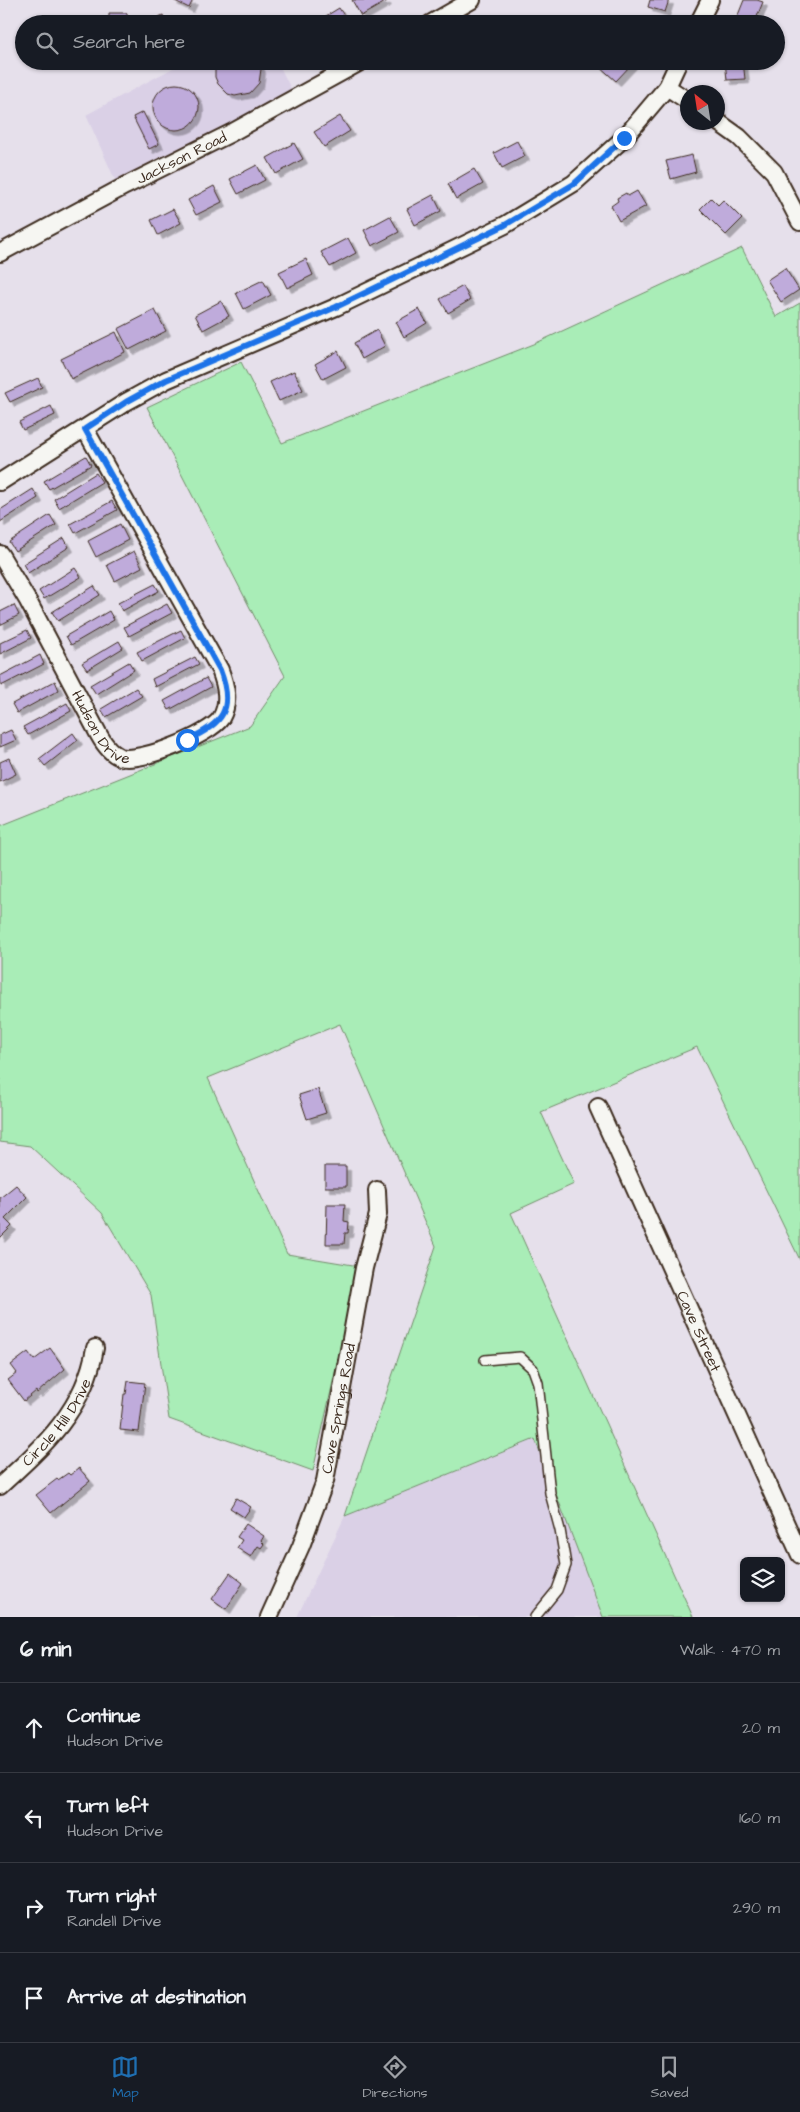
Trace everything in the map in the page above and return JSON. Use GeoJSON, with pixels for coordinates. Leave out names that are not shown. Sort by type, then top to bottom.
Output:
{"type":"FeatureCollection","features":[{"type":"Feature","properties":{"kind":"street"},"geometry":{"type":"LineString","coordinates":[[446,15],[472,0]]}},
{"type":"Feature","properties":{"kind":"street"},"geometry":{"type":"LineString","coordinates":[[702,15],[710,0]]}},
{"type":"Feature","properties":{"kind":"street","name":"Jackson Road"},"geometry":{"type":"LineString","coordinates":[[0,253],[124,186],[231,133],[346,70]]}},
{"type":"Feature","properties":{"kind":"street"},"geometry":{"type":"LineString","coordinates":[[0,482],[126,402],[166,380],[336,307],[505,225],[574,184],[624,138],[667,87],[675,70]]}},
{"type":"Feature","properties":{"kind":"street"},"geometry":{"type":"LineString","coordinates":[[667,87],[680,96]]}},
{"type":"Feature","properties":{"kind":"street"},"geometry":{"type":"LineString","coordinates":[[725,127],[739,137],[774,172],[800,222]]}},
{"type":"Feature","properties":{"kind":"street","name":"Hudson Drive"},"geometry":{"type":"LineString","coordinates":[[0,554],[28,601],[105,746],[114,754],[122,757],[137,757],[170,747],[212,728],[220,718],[225,709],[227,695],[220,670],[85,429]]}},
{"type":"Feature","properties":{"kind":"street","name":"Cave Street"},"geometry":{"type":"LineString","coordinates":[[598,1107],[800,1555]]}},
{"type":"Feature","properties":{"kind":"street","name":"Cave Springs Road"},"geometry":{"type":"LineString","coordinates":[[269,1617],[301,1546],[325,1481],[364,1268],[378,1214],[377,1190]]}},
{"type":"Feature","properties":{"kind":"street","name":"Circle Hill Drive"},"geometry":{"type":"LineString","coordinates":[[0,1486],[59,1428],[69,1414],[91,1369],[95,1348]]}},
{"type":"Feature","properties":{"kind":"lane"},"geometry":{"type":"LineString","coordinates":[[485,1360],[520,1357],[533,1369],[538,1383],[550,1493],[560,1530],[566,1565],[557,1590],[535,1617]]}},
{"type":"Feature","properties":{"kind":"shaded area"},"geometry":{"type":"Polygon","coordinates":[[[169,70],[282,70],[292,91],[250,115],[116,182],[86,115],[169,70]]]}},
{"type":"Feature","properties":{"kind":"shaded area"},"geometry":{"type":"Polygon","coordinates":[[[535,1439],[603,1617],[297,1617],[345,1516],[535,1439]]]}},
{"type":"Feature","properties":{"kind":"green space"},"geometry":{"type":"Polygon","coordinates":[[[742,248],[776,317],[800,303],[800,1260],[697,1047],[541,1112],[574,1184],[511,1213],[693,1617],[603,1617],[535,1439],[345,1516],[436,1246],[340,1024],[208,1078],[287,1254],[359,1266],[313,1471],[169,1419],[151,1295],[102,1213],[30,1146],[0,1142],[0,826],[250,726],[285,676],[147,407],[241,362],[282,443],[534,344],[742,248]]]}},
{"type":"Feature","properties":{"kind":"building"},"geometry":{"type":"Polygon","coordinates":[[[173,0],[193,0],[189,8],[173,0]]]}},
{"type":"Feature","properties":{"kind":"building"},"geometry":{"type":"Polygon","coordinates":[[[352,0],[387,1],[363,15],[360,15],[352,0]]]}},
{"type":"Feature","properties":{"kind":"building"},"geometry":{"type":"Polygon","coordinates":[[[650,0],[669,0],[665,12],[648,7],[650,0]]]}},
{"type":"Feature","properties":{"kind":"building"},"geometry":{"type":"Polygon","coordinates":[[[744,0],[763,2],[758,15],[738,15],[744,0]]]}},
{"type":"Feature","properties":{"kind":"building"},"geometry":{"type":"Polygon","coordinates":[[[339,8],[344,15],[328,15],[339,8]]]}},
{"type":"Feature","properties":{"kind":"building"},"geometry":{"type":"Polygon","coordinates":[[[109,13],[127,13],[127,15],[109,15],[109,13]]]}},
{"type":"Feature","properties":{"kind":"building"},"geometry":{"type":"Polygon","coordinates":[[[215,70],[261,70],[259,83],[250,93],[235,96],[228,94],[218,84],[215,70]]]}},
{"type":"Feature","properties":{"kind":"building"},"geometry":{"type":"Polygon","coordinates":[[[604,70],[626,70],[616,81],[604,70]]]}},
{"type":"Feature","properties":{"kind":"building"},"geometry":{"type":"Polygon","coordinates":[[[726,70],[744,70],[745,79],[727,80],[726,70]]]}},
{"type":"Feature","properties":{"kind":"building"},"geometry":{"type":"Polygon","coordinates":[[[171,84],[181,84],[195,94],[199,107],[195,120],[189,126],[181,130],[171,130],[157,120],[153,112],[153,102],[163,88],[171,84]]]}},
{"type":"Feature","properties":{"kind":"building"},"geometry":{"type":"Polygon","coordinates":[[[143,112],[159,144],[149,149],[133,117],[143,112]]]}},
{"type":"Feature","properties":{"kind":"building"},"geometry":{"type":"Polygon","coordinates":[[[340,116],[350,131],[324,147],[314,132],[340,116]]]}},
{"type":"Feature","properties":{"kind":"building"},"geometry":{"type":"Polygon","coordinates":[[[517,141],[525,156],[502,168],[494,153],[517,141]]]}},
{"type":"Feature","properties":{"kind":"building"},"geometry":{"type":"Polygon","coordinates":[[[294,143],[303,159],[276,174],[267,158],[294,143]]]}},
{"type":"Feature","properties":{"kind":"building"},"geometry":{"type":"Polygon","coordinates":[[[692,155],[696,172],[671,179],[666,161],[692,155]]]}},
{"type":"Feature","properties":{"kind":"building"},"geometry":{"type":"Polygon","coordinates":[[[257,165],[265,180],[238,194],[230,179],[257,165]]]}},
{"type":"Feature","properties":{"kind":"building"},"geometry":{"type":"Polygon","coordinates":[[[474,169],[483,184],[456,199],[448,184],[474,169]]]}},
{"type":"Feature","properties":{"kind":"building"},"geometry":{"type":"Polygon","coordinates":[[[214,186],[222,202],[196,215],[188,200],[214,186]]]}},
{"type":"Feature","properties":{"kind":"building"},"geometry":{"type":"Polygon","coordinates":[[[637,191],[646,206],[619,221],[611,206],[618,201],[617,198],[626,193],[628,196],[637,191]]]}},
{"type":"Feature","properties":{"kind":"building"},"geometry":{"type":"Polygon","coordinates":[[[433,195],[441,211],[415,225],[407,209],[433,195]]]}},
{"type":"Feature","properties":{"kind":"building"},"geometry":{"type":"Polygon","coordinates":[[[711,198],[718,205],[723,200],[742,219],[726,235],[700,209],[711,198]]]}},
{"type":"Feature","properties":{"kind":"building"},"geometry":{"type":"Polygon","coordinates":[[[173,209],[181,223],[158,235],[151,220],[173,209]]]}},
{"type":"Feature","properties":{"kind":"building"},"geometry":{"type":"Polygon","coordinates":[[[390,216],[399,232],[372,246],[364,230],[390,216]]]}},
{"type":"Feature","properties":{"kind":"building"},"geometry":{"type":"Polygon","coordinates":[[[348,238],[356,253],[330,267],[321,252],[348,238]]]}},
{"type":"Feature","properties":{"kind":"building"},"geometry":{"type":"Polygon","coordinates":[[[306,259],[313,275],[287,288],[279,272],[306,259]]]}},
{"type":"Feature","properties":{"kind":"building"},"geometry":{"type":"Polygon","coordinates":[[[785,268],[799,290],[781,302],[767,280],[785,268]]]}},
{"type":"Feature","properties":{"kind":"building"},"geometry":{"type":"Polygon","coordinates":[[[263,280],[271,295],[244,309],[236,293],[263,280]]]}},
{"type":"Feature","properties":{"kind":"building"},"geometry":{"type":"Polygon","coordinates":[[[463,286],[470,300],[448,313],[440,299],[463,286]]]}},
{"type":"Feature","properties":{"kind":"building"},"geometry":{"type":"Polygon","coordinates":[[[221,301],[229,316],[203,330],[195,315],[221,301]]]}},
{"type":"Feature","properties":{"kind":"building"},"geometry":{"type":"Polygon","coordinates":[[[419,309],[427,323],[404,337],[396,322],[419,309]]]}},
{"type":"Feature","properties":{"kind":"building"},"geometry":{"type":"Polygon","coordinates":[[[155,310],[166,331],[129,350],[118,329],[155,310]]]}},
{"type":"Feature","properties":{"kind":"building"},"geometry":{"type":"Polygon","coordinates":[[[377,330],[385,346],[362,359],[354,343],[377,330]]]}},
{"type":"Feature","properties":{"kind":"building"},"geometry":{"type":"Polygon","coordinates":[[[116,332],[125,352],[71,379],[61,359],[116,332]]]}},
{"type":"Feature","properties":{"kind":"building"},"geometry":{"type":"Polygon","coordinates":[[[338,351],[346,367],[323,379],[315,364],[338,351]]]}},
{"type":"Feature","properties":{"kind":"building"},"geometry":{"type":"Polygon","coordinates":[[[294,371],[303,390],[279,401],[270,382],[294,371]]]}},
{"type":"Feature","properties":{"kind":"building"},"geometry":{"type":"Polygon","coordinates":[[[38,378],[42,387],[10,402],[5,393],[38,378]]]}},
{"type":"Feature","properties":{"kind":"building"},"geometry":{"type":"Polygon","coordinates":[[[51,406],[55,415],[23,430],[19,422],[51,406]]]}},
{"type":"Feature","properties":{"kind":"building"},"geometry":{"type":"Polygon","coordinates":[[[86,456],[91,465],[49,489],[44,481],[86,456]]]}},
{"type":"Feature","properties":{"kind":"building"},"geometry":{"type":"Polygon","coordinates":[[[96,473],[102,482],[59,508],[54,499],[96,473]]]}},
{"type":"Feature","properties":{"kind":"building"},"geometry":{"type":"Polygon","coordinates":[[[33,489],[38,498],[0,522],[0,510],[33,489]]]}},
{"type":"Feature","properties":{"kind":"building"},"geometry":{"type":"Polygon","coordinates":[[[112,501],[117,510],[75,533],[70,524],[112,501]]]}},
{"type":"Feature","properties":{"kind":"building"},"geometry":{"type":"Polygon","coordinates":[[[50,515],[56,525],[15,551],[9,542],[50,515]]]}},
{"type":"Feature","properties":{"kind":"building"},"geometry":{"type":"Polygon","coordinates":[[[120,524],[128,540],[96,557],[88,541],[120,524]]]}},
{"type":"Feature","properties":{"kind":"building"},"geometry":{"type":"Polygon","coordinates":[[[64,538],[69,547],[28,573],[23,564],[64,538]]]}},
{"type":"Feature","properties":{"kind":"building"},"geometry":{"type":"Polygon","coordinates":[[[134,551],[142,567],[115,581],[107,565],[134,551]]]}},
{"type":"Feature","properties":{"kind":"building"},"geometry":{"type":"Polygon","coordinates":[[[75,568],[81,577],[44,599],[39,591],[75,568]]]}},
{"type":"Feature","properties":{"kind":"building"},"geometry":{"type":"Polygon","coordinates":[[[155,584],[159,591],[122,611],[118,603],[155,584]]]}},
{"type":"Feature","properties":{"kind":"building"},"geometry":{"type":"Polygon","coordinates":[[[94,586],[100,595],[58,621],[52,612],[94,586]]]}},
{"type":"Feature","properties":{"kind":"building"},"geometry":{"type":"Polygon","coordinates":[[[167,604],[172,613],[129,636],[124,627],[167,604]]]}},
{"type":"Feature","properties":{"kind":"building"},"geometry":{"type":"Polygon","coordinates":[[[14,605],[19,615],[0,625],[0,612],[14,605]]]}},
{"type":"Feature","properties":{"kind":"building"},"geometry":{"type":"Polygon","coordinates":[[[109,611],[114,620],[71,645],[66,636],[109,611]]]}},
{"type":"Feature","properties":{"kind":"building"},"geometry":{"type":"Polygon","coordinates":[[[27,630],[31,638],[0,654],[0,643],[27,630]]]}},
{"type":"Feature","properties":{"kind":"building"},"geometry":{"type":"Polygon","coordinates":[[[181,630],[185,638],[142,661],[137,652],[181,630]]]}},
{"type":"Feature","properties":{"kind":"building"},"geometry":{"type":"Polygon","coordinates":[[[119,641],[123,648],[87,670],[82,663],[119,641]]]}},
{"type":"Feature","properties":{"kind":"building"},"geometry":{"type":"Polygon","coordinates":[[[40,655],[44,664],[1,686],[0,676],[40,655]]]}},
{"type":"Feature","properties":{"kind":"building"},"geometry":{"type":"Polygon","coordinates":[[[195,657],[199,664],[155,687],[152,679],[195,657]]]}},
{"type":"Feature","properties":{"kind":"building"},"geometry":{"type":"Polygon","coordinates":[[[129,662],[134,670],[96,694],[90,685],[129,662]]]}},
{"type":"Feature","properties":{"kind":"building"},"geometry":{"type":"Polygon","coordinates":[[[206,678],[211,687],[169,710],[164,701],[206,678]]]}},
{"type":"Feature","properties":{"kind":"building"},"geometry":{"type":"Polygon","coordinates":[[[55,681],[59,690],[17,713],[12,704],[55,681]]]}},
{"type":"Feature","properties":{"kind":"building"},"geometry":{"type":"Polygon","coordinates":[[[136,688],[142,696],[106,717],[101,709],[136,688]]]}},
{"type":"Feature","properties":{"kind":"building"},"geometry":{"type":"Polygon","coordinates":[[[67,703],[71,711],[28,735],[23,727],[67,703]]]}},
{"type":"Feature","properties":{"kind":"building"},"geometry":{"type":"Polygon","coordinates":[[[11,730],[16,740],[0,747],[0,735],[11,730]]]}},
{"type":"Feature","properties":{"kind":"building"},"geometry":{"type":"Polygon","coordinates":[[[73,733],[78,740],[45,766],[39,759],[73,733]]]}},
{"type":"Feature","properties":{"kind":"building"},"geometry":{"type":"Polygon","coordinates":[[[9,758],[16,774],[0,782],[0,762],[9,758]]]}},
{"type":"Feature","properties":{"kind":"building"},"geometry":{"type":"Polygon","coordinates":[[[318,1089],[326,1113],[307,1119],[299,1095],[318,1089]]]}},
{"type":"Feature","properties":{"kind":"building"},"geometry":{"type":"Polygon","coordinates":[[[325,1166],[346,1166],[346,1187],[325,1187],[325,1166]]]}},
{"type":"Feature","properties":{"kind":"building"},"geometry":{"type":"Polygon","coordinates":[[[16,1185],[27,1197],[5,1219],[12,1226],[0,1238],[0,1198],[16,1185]]]}},
{"type":"Feature","properties":{"kind":"building"},"geometry":{"type":"Polygon","coordinates":[[[327,1204],[345,1204],[344,1221],[349,1222],[344,1244],[326,1244],[327,1204]]]}},
{"type":"Feature","properties":{"kind":"building"},"geometry":{"type":"Polygon","coordinates":[[[50,1348],[65,1369],[37,1393],[36,1391],[24,1401],[8,1380],[17,1373],[11,1365],[28,1352],[34,1360],[50,1348]]]}},
{"type":"Feature","properties":{"kind":"building"},"geometry":{"type":"Polygon","coordinates":[[[128,1381],[145,1383],[139,1432],[120,1430],[124,1394],[126,1394],[128,1381]]]}},
{"type":"Feature","properties":{"kind":"building"},"geometry":{"type":"Polygon","coordinates":[[[79,1468],[90,1481],[51,1513],[36,1495],[57,1479],[68,1473],[70,1475],[79,1468]]]}},
{"type":"Feature","properties":{"kind":"building"},"geometry":{"type":"Polygon","coordinates":[[[236,1498],[251,1507],[244,1517],[230,1508],[236,1498]]]}},
{"type":"Feature","properties":{"kind":"building"},"geometry":{"type":"Polygon","coordinates":[[[246,1524],[264,1536],[261,1541],[264,1544],[261,1548],[258,1546],[251,1557],[237,1548],[242,1540],[237,1537],[246,1524]]]}},
{"type":"Feature","properties":{"kind":"building"},"geometry":{"type":"Polygon","coordinates":[[[230,1573],[243,1583],[226,1609],[212,1599],[230,1573]]]}},
{"type":"Feature","properties":{"kind":"route"},"geometry":{"type":"LineString","coordinates":[[187,740],[212,728],[220,718],[225,709],[227,695],[225,682],[85,429],[126,402],[166,380],[240,350],[336,307],[505,225],[574,184],[624,138]]}}]}
